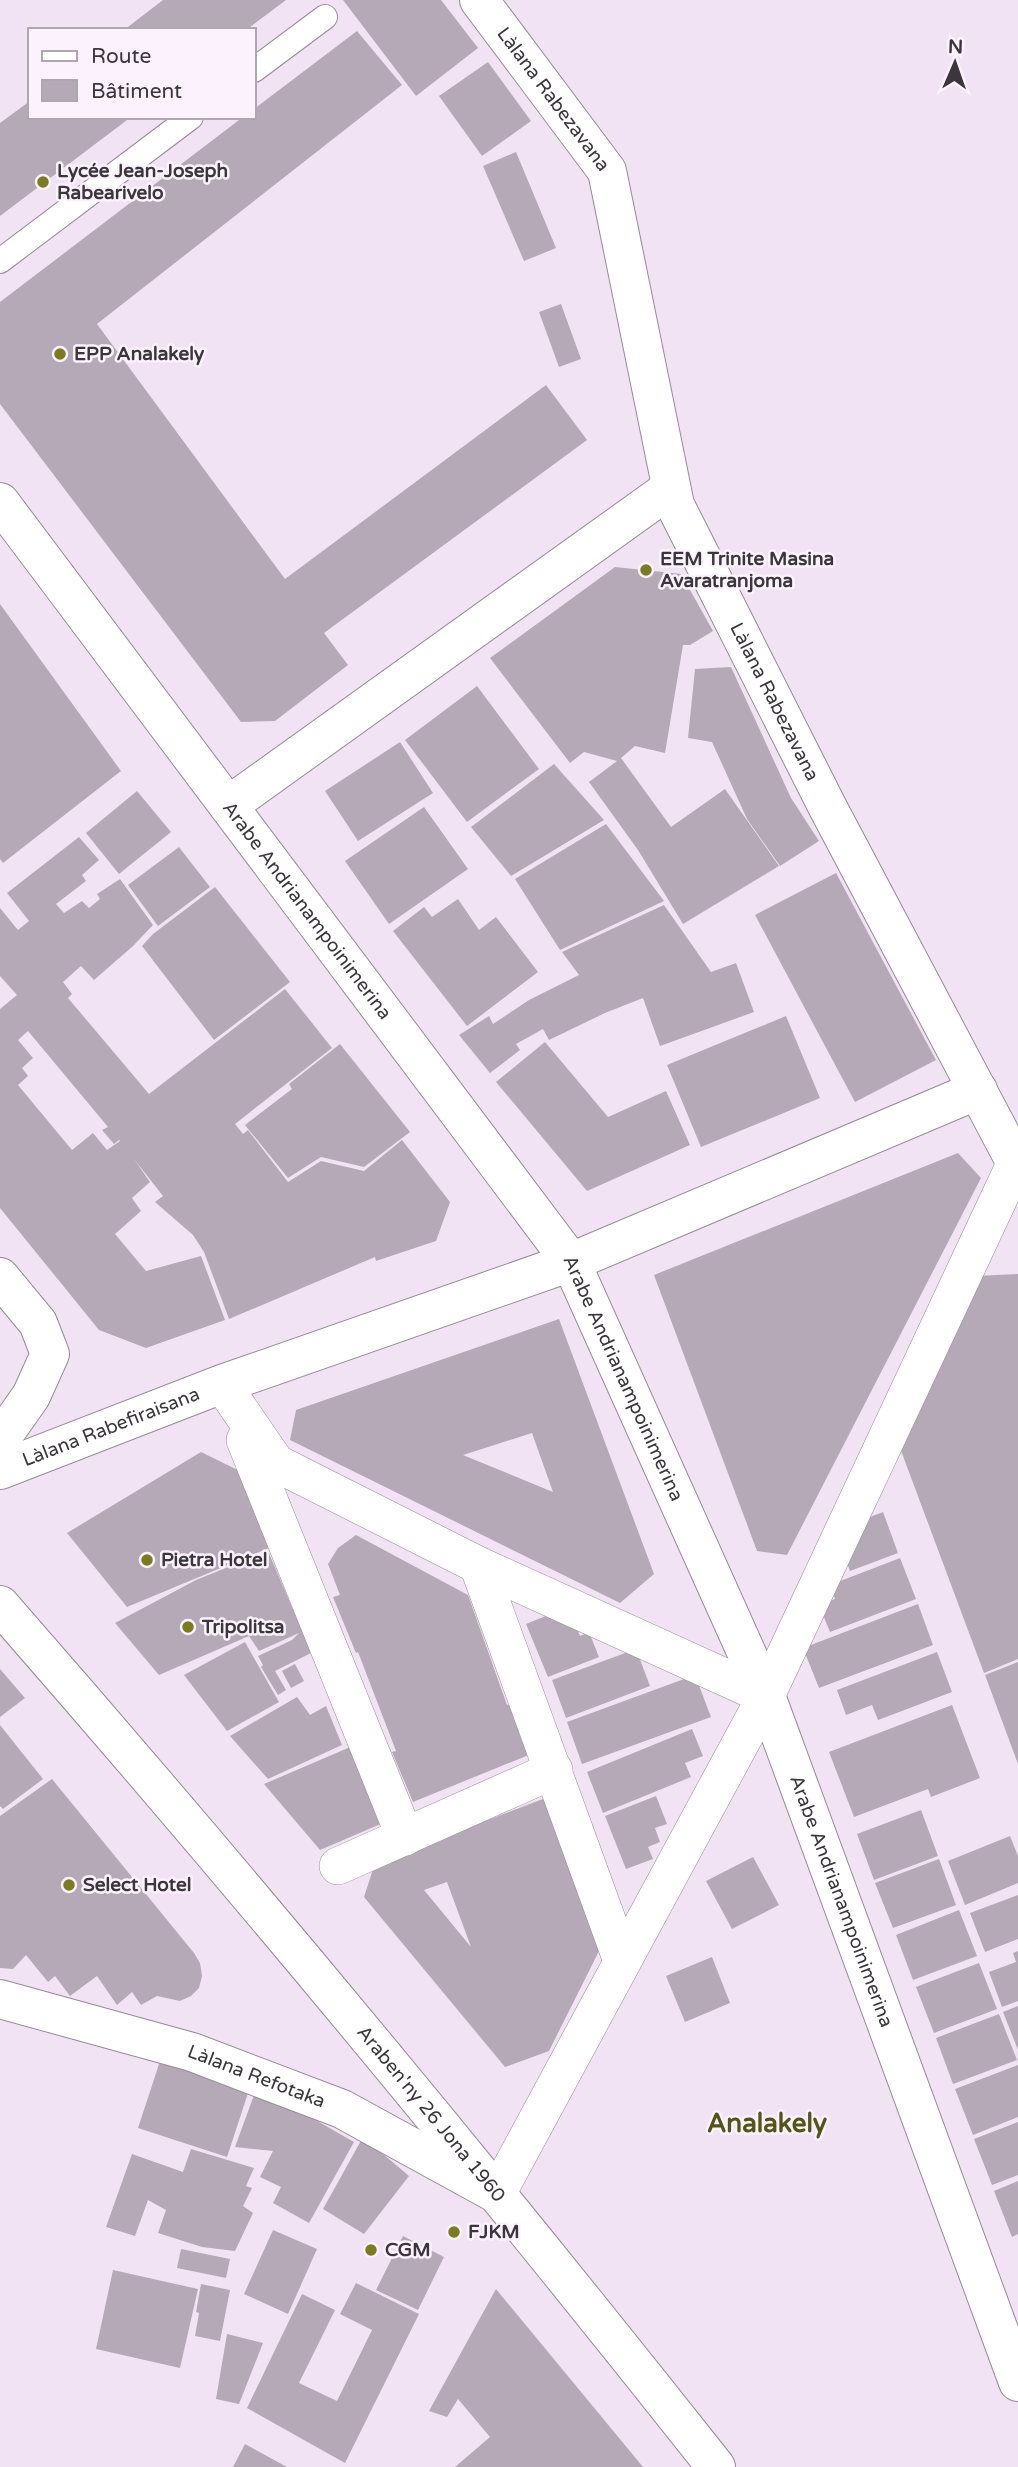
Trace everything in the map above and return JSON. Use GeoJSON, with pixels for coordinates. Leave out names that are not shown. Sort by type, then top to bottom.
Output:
{"type":"FeatureCollection","features":[{"type":"Feature","properties":{"kind":"street","name":"Làlana Rabezavana"},"geometry":{"type":"LineString","coordinates":[[479,0],[607,171],[675,505],[827,806],[1017,1164]]}},
{"type":"Feature","properties":{"kind":"street"},"geometry":{"type":"LineString","coordinates":[[229,805],[671,488]]}},
{"type":"Feature","properties":{"kind":"street","name":"Arabe Andrianampoinimerina"},"geometry":{"type":"LineString","coordinates":[[0,502],[570,1262],[766,1696],[1018,2382]]}},
{"type":"Feature","properties":{"kind":"street","name":"Làlana Rabefiraisana"},"geometry":{"type":"LineString","coordinates":[[0,1470],[222,1384],[570,1262],[978,1090]]}},
{"type":"Feature","properties":{"kind":"street"},"geometry":{"type":"LineString","coordinates":[[498,2194],[766,1696],[1017,1164]]}},
{"type":"Feature","properties":{"kind":"street"},"geometry":{"type":"LineString","coordinates":[[0,1277],[38,1323],[50,1354],[31,1396],[0,1440]]}},
{"type":"Feature","properties":{"kind":"street"},"geometry":{"type":"LineString","coordinates":[[222,1384],[276,1463],[478,1564],[766,1696]]}},
{"type":"Feature","properties":{"kind":"street"},"geometry":{"type":"LineString","coordinates":[[222,1384],[405,1837]]}},
{"type":"Feature","properties":{"kind":"street"},"geometry":{"type":"LineString","coordinates":[[478,1564],[622,1961]]}},
{"type":"Feature","properties":{"kind":"street","name":"Araben'ny 26 Jona 1960"},"geometry":{"type":"LineString","coordinates":[[0,1605],[141,1766],[498,2194],[716,2467]]}},
{"type":"Feature","properties":{"kind":"street"},"geometry":{"type":"LineString","coordinates":[[338,1866],[554,1770]]}},
{"type":"Feature","properties":{"kind":"street","name":"Làlana Refotaka"},"geometry":{"type":"LineString","coordinates":[[0,1999],[192,2052],[342,2109],[498,2194]]}},
{"type":"Feature","properties":{"kind":"lane"},"geometry":{"type":"LineString","coordinates":[[256,69],[325,17]]}},
{"type":"Feature","properties":{"kind":"lane"},"geometry":{"type":"LineString","coordinates":[[0,261],[188,119]]}},
{"type":"Feature","properties":{"kind":"building"},"geometry":{"type":"Polygon","coordinates":[[[163,0],[286,0],[249,28],[127,28],[163,0]]]}},
{"type":"Feature","properties":{"kind":"building"},"geometry":{"type":"Polygon","coordinates":[[[343,0],[441,0],[478,48],[416,96],[343,0]]]}},
{"type":"Feature","properties":{"kind":"building","name":"EPP Analakely"},"geometry":{"type":"Polygon","coordinates":[[[357,31],[402,85],[97,324],[285,579],[546,385],[587,440],[324,633],[348,665],[275,721],[241,722],[0,404],[0,302],[240,119],[256,119],[256,107],[357,31]]]}},
{"type":"Feature","properties":{"kind":"building"},"geometry":{"type":"Polygon","coordinates":[[[488,62],[531,121],[482,156],[439,96],[488,62]]]}},
{"type":"Feature","properties":{"kind":"building"},"geometry":{"type":"Polygon","coordinates":[[[28,102],[28,119],[128,119],[0,216],[0,123],[28,102]]]}},
{"type":"Feature","properties":{"kind":"building"},"geometry":{"type":"Polygon","coordinates":[[[516,152],[556,248],[524,261],[483,166],[516,152]]]}},
{"type":"Feature","properties":{"kind":"building"},"geometry":{"type":"Polygon","coordinates":[[[561,304],[581,359],[559,367],[539,312],[561,304]]]}},
{"type":"Feature","properties":{"kind":"building"},"geometry":{"type":"Polygon","coordinates":[[[615,567],[681,574],[713,631],[690,645],[683,645],[665,753],[635,746],[621,758],[671,827],[725,789],[779,866],[683,924],[638,850],[589,782],[617,761],[584,752],[570,763],[490,658],[615,567]]]}},
{"type":"Feature","properties":{"kind":"building"},"geometry":{"type":"Polygon","coordinates":[[[0,604],[121,771],[3,863],[0,859],[0,604]]]}},
{"type":"Feature","properties":{"kind":"building"},"geometry":{"type":"Polygon","coordinates":[[[731,667],[791,798],[819,841],[780,866],[747,819],[712,742],[688,738],[695,669],[731,667]]]}},
{"type":"Feature","properties":{"kind":"building"},"geometry":{"type":"Polygon","coordinates":[[[477,686],[539,769],[467,822],[405,740],[477,686]]]}},
{"type":"Feature","properties":{"kind":"building"},"geometry":{"type":"Polygon","coordinates":[[[400,742],[433,793],[358,841],[325,791],[400,742]]]}},
{"type":"Feature","properties":{"kind":"building"},"geometry":{"type":"Polygon","coordinates":[[[554,764],[604,820],[511,876],[471,827],[554,764]]]}},
{"type":"Feature","properties":{"kind":"building"},"geometry":{"type":"Polygon","coordinates":[[[137,791],[171,832],[119,874],[86,833],[137,791]]]}},
{"type":"Feature","properties":{"kind":"building"},"geometry":{"type":"Polygon","coordinates":[[[424,807],[468,869],[389,924],[345,861],[424,807]]]}},
{"type":"Feature","properties":{"kind":"building"},"geometry":{"type":"Polygon","coordinates":[[[606,824],[664,901],[560,950],[515,879],[606,824]]]}},
{"type":"Feature","properties":{"kind":"building"},"geometry":{"type":"Polygon","coordinates":[[[79,837],[99,860],[82,875],[86,881],[56,904],[64,913],[82,901],[89,908],[100,899],[97,894],[120,879],[153,925],[94,980],[81,966],[63,982],[72,994],[68,998],[149,1094],[285,989],[332,1048],[235,1124],[243,1134],[248,1130],[288,1182],[321,1161],[364,1171],[402,1140],[450,1202],[436,1241],[376,1261],[375,1257],[229,1319],[204,1252],[193,1235],[155,1202],[163,1196],[134,1159],[150,1182],[132,1198],[141,1211],[115,1234],[146,1271],[201,1256],[225,1320],[146,1348],[99,1330],[0,1208],[0,1009],[17,995],[0,976],[0,908],[18,930],[29,921],[7,893],[79,837]],[[28,1031],[18,1040],[33,1058],[22,1068],[28,1076],[18,1085],[72,1150],[93,1133],[107,1150],[120,1141],[114,1144],[102,1130],[108,1127],[28,1031]]]}},
{"type":"Feature","properties":{"kind":"building"},"geometry":{"type":"Polygon","coordinates":[[[179,847],[210,887],[158,926],[128,885],[179,847]]]}},
{"type":"Feature","properties":{"kind":"building"},"geometry":{"type":"Polygon","coordinates":[[[836,873],[936,1060],[855,1102],[755,915],[836,873]]]}},
{"type":"Feature","properties":{"kind":"building"},"geometry":{"type":"Polygon","coordinates":[[[215,887],[290,982],[214,1040],[142,946],[153,934],[215,887]]]}},
{"type":"Feature","properties":{"kind":"building"},"geometry":{"type":"Polygon","coordinates":[[[458,899],[479,930],[496,917],[538,972],[467,1026],[393,931],[424,907],[432,917],[458,899]]]}},
{"type":"Feature","properties":{"kind":"building"},"geometry":{"type":"Polygon","coordinates":[[[664,905],[711,972],[736,963],[754,1012],[660,1046],[643,998],[549,1040],[543,1029],[516,1044],[520,1050],[490,1073],[459,1035],[489,1016],[493,1024],[529,1000],[579,975],[562,952],[664,905]]]}},
{"type":"Feature","properties":{"kind":"building"},"geometry":{"type":"Polygon","coordinates":[[[786,1016],[820,1098],[701,1147],[667,1065],[786,1016]]]}},
{"type":"Feature","properties":{"kind":"building"},"geometry":{"type":"Polygon","coordinates":[[[545,1042],[608,1117],[666,1091],[690,1145],[587,1191],[496,1082],[545,1042]]]}},
{"type":"Feature","properties":{"kind":"building"},"geometry":{"type":"Polygon","coordinates":[[[340,1044],[410,1132],[364,1167],[321,1157],[288,1178],[245,1125],[292,1089],[289,1084],[340,1044]]]}},
{"type":"Feature","properties":{"kind":"building"},"geometry":{"type":"Polygon","coordinates":[[[958,1153],[981,1178],[787,1555],[757,1551],[654,1275],[958,1153]]]}},
{"type":"Feature","properties":{"kind":"building"},"geometry":{"type":"Polygon","coordinates":[[[1018,1274],[1018,1659],[984,1673],[897,1440],[975,1276],[1018,1274]]]}},
{"type":"Feature","properties":{"kind":"building"},"geometry":{"type":"Polygon","coordinates":[[[559,1319],[654,1574],[620,1603],[290,1440],[296,1410],[559,1319]],[[532,1433],[463,1455],[553,1492],[532,1433]]]}},
{"type":"Feature","properties":{"kind":"building"},"geometry":{"type":"Polygon","coordinates":[[[201,1452],[250,1476],[276,1545],[127,1607],[67,1533],[201,1452]]]}},
{"type":"Feature","properties":{"kind":"building"},"geometry":{"type":"Polygon","coordinates":[[[883,1512],[898,1553],[850,1571],[840,1544],[849,1525],[883,1512]]]}},
{"type":"Feature","properties":{"kind":"building"},"geometry":{"type":"Polygon","coordinates":[[[356,1535],[468,1595],[507,1705],[516,1702],[536,1752],[413,1802],[392,1752],[396,1751],[358,1652],[356,1653],[333,1597],[340,1595],[328,1564],[338,1548],[356,1535]]]}},
{"type":"Feature","properties":{"kind":"building"},"geometry":{"type":"Polygon","coordinates":[[[268,1551],[302,1631],[306,1629],[317,1650],[275,1671],[286,1690],[278,1695],[261,1667],[263,1665],[258,1656],[292,1640],[299,1633],[259,1651],[249,1636],[159,1675],[115,1623],[196,1580],[268,1551]]]}},
{"type":"Feature","properties":{"kind":"building"},"geometry":{"type":"Polygon","coordinates":[[[900,1558],[916,1599],[830,1632],[819,1605],[835,1599],[830,1585],[900,1558]]]}},
{"type":"Feature","properties":{"kind":"building"},"geometry":{"type":"Polygon","coordinates":[[[918,1604],[933,1645],[819,1688],[803,1648],[918,1604]]]}},
{"type":"Feature","properties":{"kind":"building"},"geometry":{"type":"Polygon","coordinates":[[[558,1611],[573,1619],[580,1636],[589,1632],[599,1657],[548,1677],[526,1624],[558,1611]]]}},
{"type":"Feature","properties":{"kind":"building"},"geometry":{"type":"Polygon","coordinates":[[[245,1642],[279,1702],[227,1731],[184,1675],[245,1642]]]}},
{"type":"Feature","properties":{"kind":"building"},"geometry":{"type":"Polygon","coordinates":[[[636,1649],[650,1686],[566,1718],[552,1680],[636,1649]]]}},
{"type":"Feature","properties":{"kind":"building"},"geometry":{"type":"Polygon","coordinates":[[[937,1652],[952,1692],[878,1720],[872,1705],[846,1715],[837,1690],[937,1652]]]}},
{"type":"Feature","properties":{"kind":"building"},"geometry":{"type":"Polygon","coordinates":[[[1018,1662],[1018,1764],[985,1675],[1018,1662]]]}},
{"type":"Feature","properties":{"kind":"building"},"geometry":{"type":"Polygon","coordinates":[[[295,1664],[304,1681],[291,1688],[282,1671],[295,1664]]]}},
{"type":"Feature","properties":{"kind":"building"},"geometry":{"type":"Polygon","coordinates":[[[0,1669],[25,1698],[0,1717],[0,1669]]]}},
{"type":"Feature","properties":{"kind":"building"},"geometry":{"type":"Polygon","coordinates":[[[695,1675],[711,1717],[582,1764],[567,1722],[695,1675]]]}},
{"type":"Feature","properties":{"kind":"building"},"geometry":{"type":"Polygon","coordinates":[[[297,1697],[310,1715],[326,1706],[342,1745],[268,1779],[230,1736],[297,1697]]]}},
{"type":"Feature","properties":{"kind":"building"},"geometry":{"type":"Polygon","coordinates":[[[952,1705],[980,1778],[931,1797],[928,1789],[854,1817],[829,1752],[952,1705]]]}},
{"type":"Feature","properties":{"kind":"building"},"geometry":{"type":"Polygon","coordinates":[[[0,1725],[43,1779],[3,1809],[0,1806],[0,1725]]]}},
{"type":"Feature","properties":{"kind":"building"},"geometry":{"type":"Polygon","coordinates":[[[692,1729],[703,1756],[685,1763],[691,1777],[603,1813],[587,1772],[692,1729]]]}},
{"type":"Feature","properties":{"kind":"building"},"geometry":{"type":"Polygon","coordinates":[[[355,1745],[383,1823],[320,1850],[264,1784],[355,1745]]]}},
{"type":"Feature","properties":{"kind":"building","name":"Select Hotel"},"geometry":{"type":"Polygon","coordinates":[[[52,1779],[194,1953],[200,1963],[202,1976],[199,1988],[191,1996],[180,2001],[157,1996],[141,2005],[132,1992],[117,2005],[97,1976],[70,1996],[55,1976],[48,1982],[26,1955],[13,1969],[0,1968],[0,1816],[52,1779]]]}},
{"type":"Feature","properties":{"kind":"building"},"geometry":{"type":"Polygon","coordinates":[[[551,1796],[604,1941],[549,2051],[505,2067],[364,1897],[375,1863],[551,1796]],[[447,1882],[424,1890],[471,1947],[447,1882]]]}},
{"type":"Feature","properties":{"kind":"building"},"geometry":{"type":"Polygon","coordinates":[[[656,1796],[667,1824],[655,1828],[660,1842],[648,1847],[653,1859],[626,1869],[605,1816],[656,1796]]]}},
{"type":"Feature","properties":{"kind":"building"},"geometry":{"type":"Polygon","coordinates":[[[921,1810],[938,1856],[874,1880],[857,1834],[921,1810]]]}},
{"type":"Feature","properties":{"kind":"building"},"geometry":{"type":"Polygon","coordinates":[[[1010,1836],[1018,1856],[1018,1883],[965,1905],[948,1861],[1010,1836]]]}},
{"type":"Feature","properties":{"kind":"building"},"geometry":{"type":"Polygon","coordinates":[[[753,1857],[779,1905],[732,1929],[706,1881],[753,1857]]]}},
{"type":"Feature","properties":{"kind":"building"},"geometry":{"type":"Polygon","coordinates":[[[939,1859],[956,1905],[893,1928],[875,1883],[939,1859]]]}},
{"type":"Feature","properties":{"kind":"building"},"geometry":{"type":"Polygon","coordinates":[[[1018,1895],[1018,1939],[985,1952],[970,1913],[1018,1895]]]}},
{"type":"Feature","properties":{"kind":"building"},"geometry":{"type":"Polygon","coordinates":[[[959,1910],[977,1956],[913,1980],[896,1935],[959,1910]]]}},
{"type":"Feature","properties":{"kind":"building"},"geometry":{"type":"Polygon","coordinates":[[[1018,1951],[1018,2001],[1002,2007],[989,1972],[1016,1962],[1013,1953],[1018,1951]]]}},
{"type":"Feature","properties":{"kind":"building"},"geometry":{"type":"Polygon","coordinates":[[[712,1957],[730,2003],[685,2022],[666,1976],[712,1957]]]}},
{"type":"Feature","properties":{"kind":"building"},"geometry":{"type":"Polygon","coordinates":[[[979,1963],[997,2009],[934,2033],[916,1987],[979,1963]]]}},
{"type":"Feature","properties":{"kind":"building"},"geometry":{"type":"Polygon","coordinates":[[[1018,2006],[1018,2050],[1003,2012],[1018,2006]]]}},
{"type":"Feature","properties":{"kind":"building"},"geometry":{"type":"Polygon","coordinates":[[[999,2014],[1017,2060],[953,2084],[936,2038],[999,2014]]]}},
{"type":"Feature","properties":{"kind":"building"},"geometry":{"type":"Polygon","coordinates":[[[161,2058],[250,2087],[227,2157],[138,2128],[161,2058]]]}},
{"type":"Feature","properties":{"kind":"building"},"geometry":{"type":"Polygon","coordinates":[[[1018,2065],[1018,2117],[973,2135],[955,2089],[1018,2065]]]}},
{"type":"Feature","properties":{"kind":"building"},"geometry":{"type":"Polygon","coordinates":[[[254,2095],[298,2110],[354,2142],[309,2223],[273,2203],[281,2187],[260,2177],[273,2151],[235,2147],[254,2095]]]}},
{"type":"Feature","properties":{"kind":"building"},"geometry":{"type":"Polygon","coordinates":[[[1018,2122],[1018,2175],[992,2185],[974,2139],[1018,2122]]]}},
{"type":"Feature","properties":{"kind":"building"},"geometry":{"type":"Polygon","coordinates":[[[363,2137],[409,2176],[364,2234],[323,2209],[363,2137]]]}},
{"type":"Feature","properties":{"kind":"building"},"geometry":{"type":"Polygon","coordinates":[[[191,2149],[254,2168],[246,2186],[252,2188],[243,2206],[253,2213],[235,2251],[202,2247],[158,2233],[166,2210],[148,2200],[135,2236],[106,2227],[132,2154],[183,2172],[191,2149]]]}},
{"type":"Feature","properties":{"kind":"building"},"geometry":{"type":"Polygon","coordinates":[[[1018,2181],[1018,2234],[1012,2237],[994,2191],[1018,2181]]]}},
{"type":"Feature","properties":{"kind":"building"},"geometry":{"type":"Polygon","coordinates":[[[273,2230],[317,2249],[288,2314],[244,2294],[273,2230]]]}},
{"type":"Feature","properties":{"kind":"building"},"geometry":{"type":"Polygon","coordinates":[[[403,2236],[444,2257],[418,2310],[376,2290],[403,2236]]]}},
{"type":"Feature","properties":{"kind":"building"},"geometry":{"type":"Polygon","coordinates":[[[181,2249],[230,2259],[226,2278],[177,2268],[181,2249]]]}},
{"type":"Feature","properties":{"kind":"building"},"geometry":{"type":"Polygon","coordinates":[[[113,2270],[198,2289],[180,2368],[96,2349],[113,2270]]]}},
{"type":"Feature","properties":{"kind":"building"},"geometry":{"type":"Polygon","coordinates":[[[356,2283],[419,2314],[345,2463],[247,2408],[302,2294],[335,2310],[299,2383],[337,2401],[372,2330],[340,2314],[356,2283]]]}},
{"type":"Feature","properties":{"kind":"building"},"geometry":{"type":"Polygon","coordinates":[[[201,2284],[230,2290],[220,2341],[195,2336],[201,2284]]]}},
{"type":"Feature","properties":{"kind":"building"},"geometry":{"type":"Polygon","coordinates":[[[496,2289],[643,2467],[455,2467],[490,2437],[458,2399],[447,2417],[429,2411],[496,2289]]]}},
{"type":"Feature","properties":{"kind":"building"},"geometry":{"type":"Polygon","coordinates":[[[227,2334],[263,2343],[239,2404],[216,2399],[227,2334]]]}},
{"type":"Feature","properties":{"kind":"building"},"geometry":{"type":"Polygon","coordinates":[[[245,2444],[287,2467],[233,2467],[245,2444]]]}},
{"type":"Feature","properties":{"kind":"place","name":"Lycée Jean-Joseph Rabearivelo"},"geometry":{"type":"Point","coordinates":[43,182]}},
{"type":"Feature","properties":{"kind":"place","name":"EPP Analakely"},"geometry":{"type":"Point","coordinates":[60,354]}},
{"type":"Feature","properties":{"kind":"place","name":"EEM Trinite Masina Avaratranjoma"},"geometry":{"type":"Point","coordinates":[646,570]}},
{"type":"Feature","properties":{"kind":"place","name":"Pietra Hotel"},"geometry":{"type":"Point","coordinates":[147,1560]}},
{"type":"Feature","properties":{"kind":"place","name":"Tripolitsa"},"geometry":{"type":"Point","coordinates":[188,1627]}},
{"type":"Feature","properties":{"kind":"place","name":"Select Hotel"},"geometry":{"type":"Point","coordinates":[69,1885]}},
{"type":"Feature","properties":{"kind":"place","name":"FJKM"},"geometry":{"type":"Point","coordinates":[454,2232]}},
{"type":"Feature","properties":{"kind":"place","name":"CGM"},"geometry":{"type":"Point","coordinates":[371,2250]}},
{"type":"Feature","properties":{"kind":"district","name":"Analakely"},"geometry":{"type":"Point","coordinates":[767,2123]}}]}
